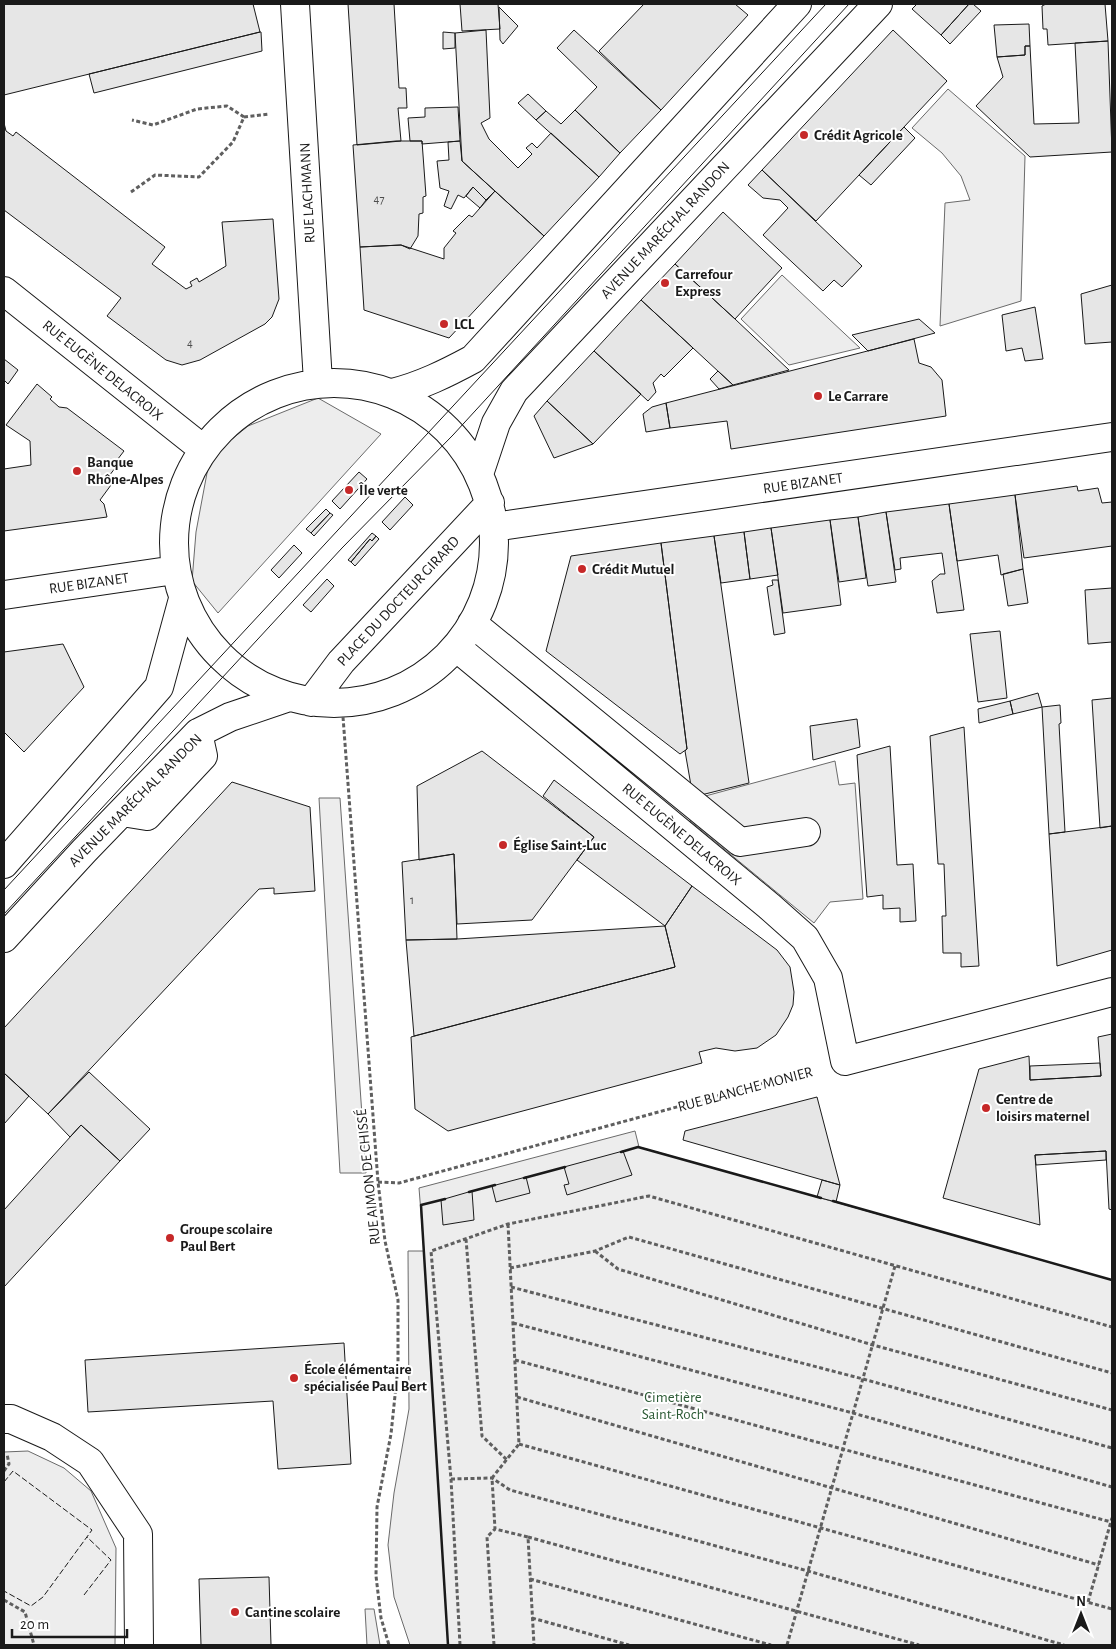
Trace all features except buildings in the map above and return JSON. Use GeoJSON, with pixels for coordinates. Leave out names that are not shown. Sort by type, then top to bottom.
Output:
{"type":"FeatureCollection","features":[{"type":"Feature","properties":{"kind":"street","name":"RUE LACHMANN"},"geometry":{"type":"LineString","coordinates":[[296,4],[318,382]]}},
{"type":"Feature","properties":{"kind":"street"},"geometry":{"type":"LineString","coordinates":[[392,393],[411,389],[440,377],[473,359],[797,4]]}},
{"type":"Feature","properties":{"kind":"street","name":"AVENUE MARÉCHAL RANDON"},"geometry":{"type":"LineString","coordinates":[[479,474],[496,423],[514,391],[878,4]]}},
{"type":"Feature","properties":{"kind":"street","name":"RUE EUGÈNE DELACROIX"},"geometry":{"type":"LineString","coordinates":[[4,291],[203,449]]}},
{"type":"Feature","properties":{"kind":"street"},"geometry":{"type":"LineString","coordinates":[[318,382],[358,384],[392,393],[438,420],[453,435],[479,474],[492,515],[492,570],[479,611],[472,623],[456,647],[427,674],[393,692],[343,703],[300,699],[249,678],[220,656],[200,631],[183,599],[175,570],[172,538],[177,507],[187,477],[203,449],[236,416],[276,393],[318,382]]}},
{"type":"Feature","properties":{"kind":"street","name":"RUE BIZANET"},"geometry":{"type":"LineString","coordinates":[[492,515],[1112,437]]}},
{"type":"Feature","properties":{"kind":"street","name":"PLACE DU DOCTEUR GIRARD"},"geometry":{"type":"LineString","coordinates":[[300,699],[341,662],[492,515]]}},
{"type":"Feature","properties":{"kind":"street","name":"RUE BIZANET"},"geometry":{"type":"LineString","coordinates":[[4,595],[175,570]]}},
{"type":"Feature","properties":{"kind":"street"},"geometry":{"type":"LineString","coordinates":[[4,864],[159,687],[183,599]]}},
{"type":"Feature","properties":{"kind":"street"},"geometry":{"type":"LineString","coordinates":[[472,623],[740,842],[806,832]]}},
{"type":"Feature","properties":{"kind":"street","name":"RUE EUGÈNE DELACROIX"},"geometry":{"type":"LineString","coordinates":[[456,647],[754,893],[805,938],[828,978],[845,1061]]}},
{"type":"Feature","properties":{"kind":"street","name":"AVENUE MARÉCHAL RANDON"},"geometry":{"type":"LineString","coordinates":[[4,938],[198,733],[230,717],[300,699]]}},
{"type":"Feature","properties":{"kind":"street"},"geometry":{"type":"LineString","coordinates":[[845,1061],[1112,992]]}},
{"type":"Feature","properties":{"kind":"street"},"geometry":{"type":"LineString","coordinates":[[4,1419],[12,1419],[52,1437],[90,1462],[138,1534],[139,1645]]}},
{"type":"Feature","properties":{"kind":"path"},"geometry":{"type":"LineString","coordinates":[[132,120],[153,126],[197,109],[227,106],[244,116],[265,114]]}},
{"type":"Feature","properties":{"kind":"path"},"geometry":{"type":"LineString","coordinates":[[131,192],[155,175],[199,177],[233,142],[244,116]]}},
{"type":"Feature","properties":{"kind":"path","name":"RUE AIMON DE CHISSÉ"},"geometry":{"type":"LineString","coordinates":[[343,703],[344,749],[378,1182],[385,1240],[398,1300],[398,1367],[392,1425],[377,1507],[376,1576],[381,1618],[389,1645]]}},
{"type":"Feature","properties":{"kind":"path","name":"RUE BLANCHE MONIER"},"geometry":{"type":"LineString","coordinates":[[378,1182],[399,1183],[845,1061]]}},
{"type":"Feature","properties":{"kind":"path"},"geometry":{"type":"LineString","coordinates":[[460,1645],[451,1479],[431,1251],[508,1224],[649,1196],[1112,1327]]}},
{"type":"Feature","properties":{"kind":"path"},"geometry":{"type":"LineString","coordinates":[[494,1645],[487,1537],[495,1529],[492,1478],[519,1444],[508,1224]]}},
{"type":"Feature","properties":{"kind":"path"},"geometry":{"type":"LineString","coordinates":[[510,1268],[595,1251],[629,1237],[1112,1373]]}},
{"type":"Feature","properties":{"kind":"path"},"geometry":{"type":"LineString","coordinates":[[466,1239],[482,1436],[507,1460]]}},
{"type":"Feature","properties":{"kind":"path"},"geometry":{"type":"LineString","coordinates":[[595,1251],[618,1269],[872,1344],[1112,1410]]}},
{"type":"Feature","properties":{"kind":"path"},"geometry":{"type":"LineString","coordinates":[[787,1645],[895,1266]]}},
{"type":"Feature","properties":{"kind":"path"},"geometry":{"type":"LineString","coordinates":[[511,1287],[863,1379],[1112,1448]]}},
{"type":"Feature","properties":{"kind":"path"},"geometry":{"type":"LineString","coordinates":[[513,1323],[853,1413],[1112,1487]]}},
{"type":"Feature","properties":{"kind":"path"},"geometry":{"type":"LineString","coordinates":[[515,1360],[1112,1520],[1088,1602]]}},
{"type":"Feature","properties":{"kind":"path"},"geometry":{"type":"LineString","coordinates":[[517,1398],[1099,1565]]}},
{"type":"Feature","properties":{"kind":"path"},"geometry":{"type":"LineString","coordinates":[[519,1444],[1112,1609]]}},
{"type":"Feature","properties":{"kind":"path"},"geometry":{"type":"LineString","coordinates":[[451,1479],[492,1478],[510,1490],[808,1571],[1064,1645]]}},
{"type":"Feature","properties":{"kind":"path"},"geometry":{"type":"LineString","coordinates":[[495,1529],[797,1610],[919,1645]]}},
{"type":"Feature","properties":{"kind":"path"},"geometry":{"type":"LineString","coordinates":[[528,1537],[534,1645]]}},
{"type":"Feature","properties":{"kind":"path"},"geometry":{"type":"LineString","coordinates":[[530,1579],[771,1645]]}},
{"type":"Feature","properties":{"kind":"path"},"geometry":{"type":"LineString","coordinates":[[4,1600],[25,1612],[34,1645]]}},
{"type":"Feature","properties":{"kind":"path"},"geometry":{"type":"LineString","coordinates":[[532,1618],[629,1645]]}},
{"type":"Feature","properties":{"kind":"shaded area"},"geometry":{"type":"Polygon","coordinates":[[[948,89],[1025,156],[1021,301],[940,326],[945,203],[970,200],[961,176],[942,153],[912,128],[948,89]]]}},
{"type":"Feature","properties":{"kind":"shaded area"},"geometry":{"type":"Polygon","coordinates":[[[782,275],[860,348],[789,365],[741,319],[782,275]]]}},
{"type":"Feature","properties":{"kind":"shaded area"},"geometry":{"type":"Polygon","coordinates":[[[318,398],[381,434],[218,613],[192,581],[196,532],[210,457],[248,426],[318,398]]]}},
{"type":"Feature","properties":{"kind":"shaded area"},"geometry":{"type":"Polygon","coordinates":[[[835,761],[839,785],[855,783],[863,899],[830,902],[814,923],[690,821],[698,798],[835,761]]]}},
{"type":"Feature","properties":{"kind":"shaded area"},"geometry":{"type":"Polygon","coordinates":[[[319,798],[340,798],[366,1173],[340,1173],[319,798]]]}},
{"type":"Feature","properties":{"kind":"shaded area","name":"Cimetière Saint-Roch"},"geometry":{"type":"Polygon","coordinates":[[[635,1131],[639,1147],[1112,1280],[1112,1645],[410,1645],[394,1597],[388,1545],[394,1493],[409,1409],[408,1251],[424,1251],[419,1188],[635,1131]]]}},
{"type":"Feature","properties":{"kind":"shaded area"},"geometry":{"type":"Polygon","coordinates":[[[28,1451],[64,1468],[91,1491],[116,1548],[115,1645],[4,1645],[4,1452],[28,1451]]]}},
{"type":"Feature","properties":{"kind":"shaded area"},"geometry":{"type":"Polygon","coordinates":[[[365,1609],[374,1609],[380,1645],[367,1645],[365,1609]]]}},
{"type":"Feature","properties":{"kind":"tram line"},"geometry":{"type":"LineString","coordinates":[[4,890],[826,4]]}},
{"type":"Feature","properties":{"kind":"tram line"},"geometry":{"type":"LineString","coordinates":[[4,914],[342,548],[453,435],[849,4]]}},
{"type":"Feature","properties":{"kind":"fence"},"geometry":{"type":"LineString","coordinates":[[4,1482],[13,1471],[92,1530],[43,1597],[31,1606],[4,1591]]}},
{"type":"Feature","properties":{"kind":"fence"},"geometry":{"type":"LineString","coordinates":[[84,1595],[111,1560],[87,1537]]}},
{"type":"Feature","properties":{"kind":"wall"},"geometry":{"type":"LineString","coordinates":[[621,1152],[638,1147],[821,1198]]}},
{"type":"Feature","properties":{"kind":"wall"},"geometry":{"type":"LineString","coordinates":[[524,1178],[565,1167]]}},
{"type":"Feature","properties":{"kind":"wall"},"geometry":{"type":"LineString","coordinates":[[469,1192],[495,1185]]}},
{"type":"Feature","properties":{"kind":"wall"},"geometry":{"type":"LineString","coordinates":[[445,1199],[421,1205],[448,1645]]}},
{"type":"Feature","properties":{"kind":"wall"},"geometry":{"type":"LineString","coordinates":[[833,1201],[1112,1280]]}},
{"type":"Feature","properties":{"kind":"place","name":"Crédit Agricole"},"geometry":{"type":"Point","coordinates":[804,135]}},
{"type":"Feature","properties":{"kind":"place","name":"Carrefour Express"},"geometry":{"type":"Point","coordinates":[665,283]}},
{"type":"Feature","properties":{"kind":"place","name":"LCL"},"geometry":{"type":"Point","coordinates":[444,324]}},
{"type":"Feature","properties":{"kind":"place","name":"Le Carrare"},"geometry":{"type":"Point","coordinates":[818,396]}},
{"type":"Feature","properties":{"kind":"place","name":"Banque Rhône-Alpes"},"geometry":{"type":"Point","coordinates":[77,471]}},
{"type":"Feature","properties":{"kind":"place","name":"Île verte"},"geometry":{"type":"Point","coordinates":[349,490]}},
{"type":"Feature","properties":{"kind":"place","name":"Crédit Mutuel"},"geometry":{"type":"Point","coordinates":[582,569]}},
{"type":"Feature","properties":{"kind":"place","name":"Église Saint-Luc"},"geometry":{"type":"Point","coordinates":[503,845]}},
{"type":"Feature","properties":{"kind":"place","name":"Centre de loisirs maternel"},"geometry":{"type":"Point","coordinates":[986,1108]}},
{"type":"Feature","properties":{"kind":"place","name":"Groupe scolaire Paul Bert"},"geometry":{"type":"Point","coordinates":[170,1238]}},
{"type":"Feature","properties":{"kind":"place","name":"École élémentaire spécialisée Paul Bert"},"geometry":{"type":"Point","coordinates":[294,1378]}},
{"type":"Feature","properties":{"kind":"place","name":"Cantine scolaire"},"geometry":{"type":"Point","coordinates":[235,1612]}}]}
